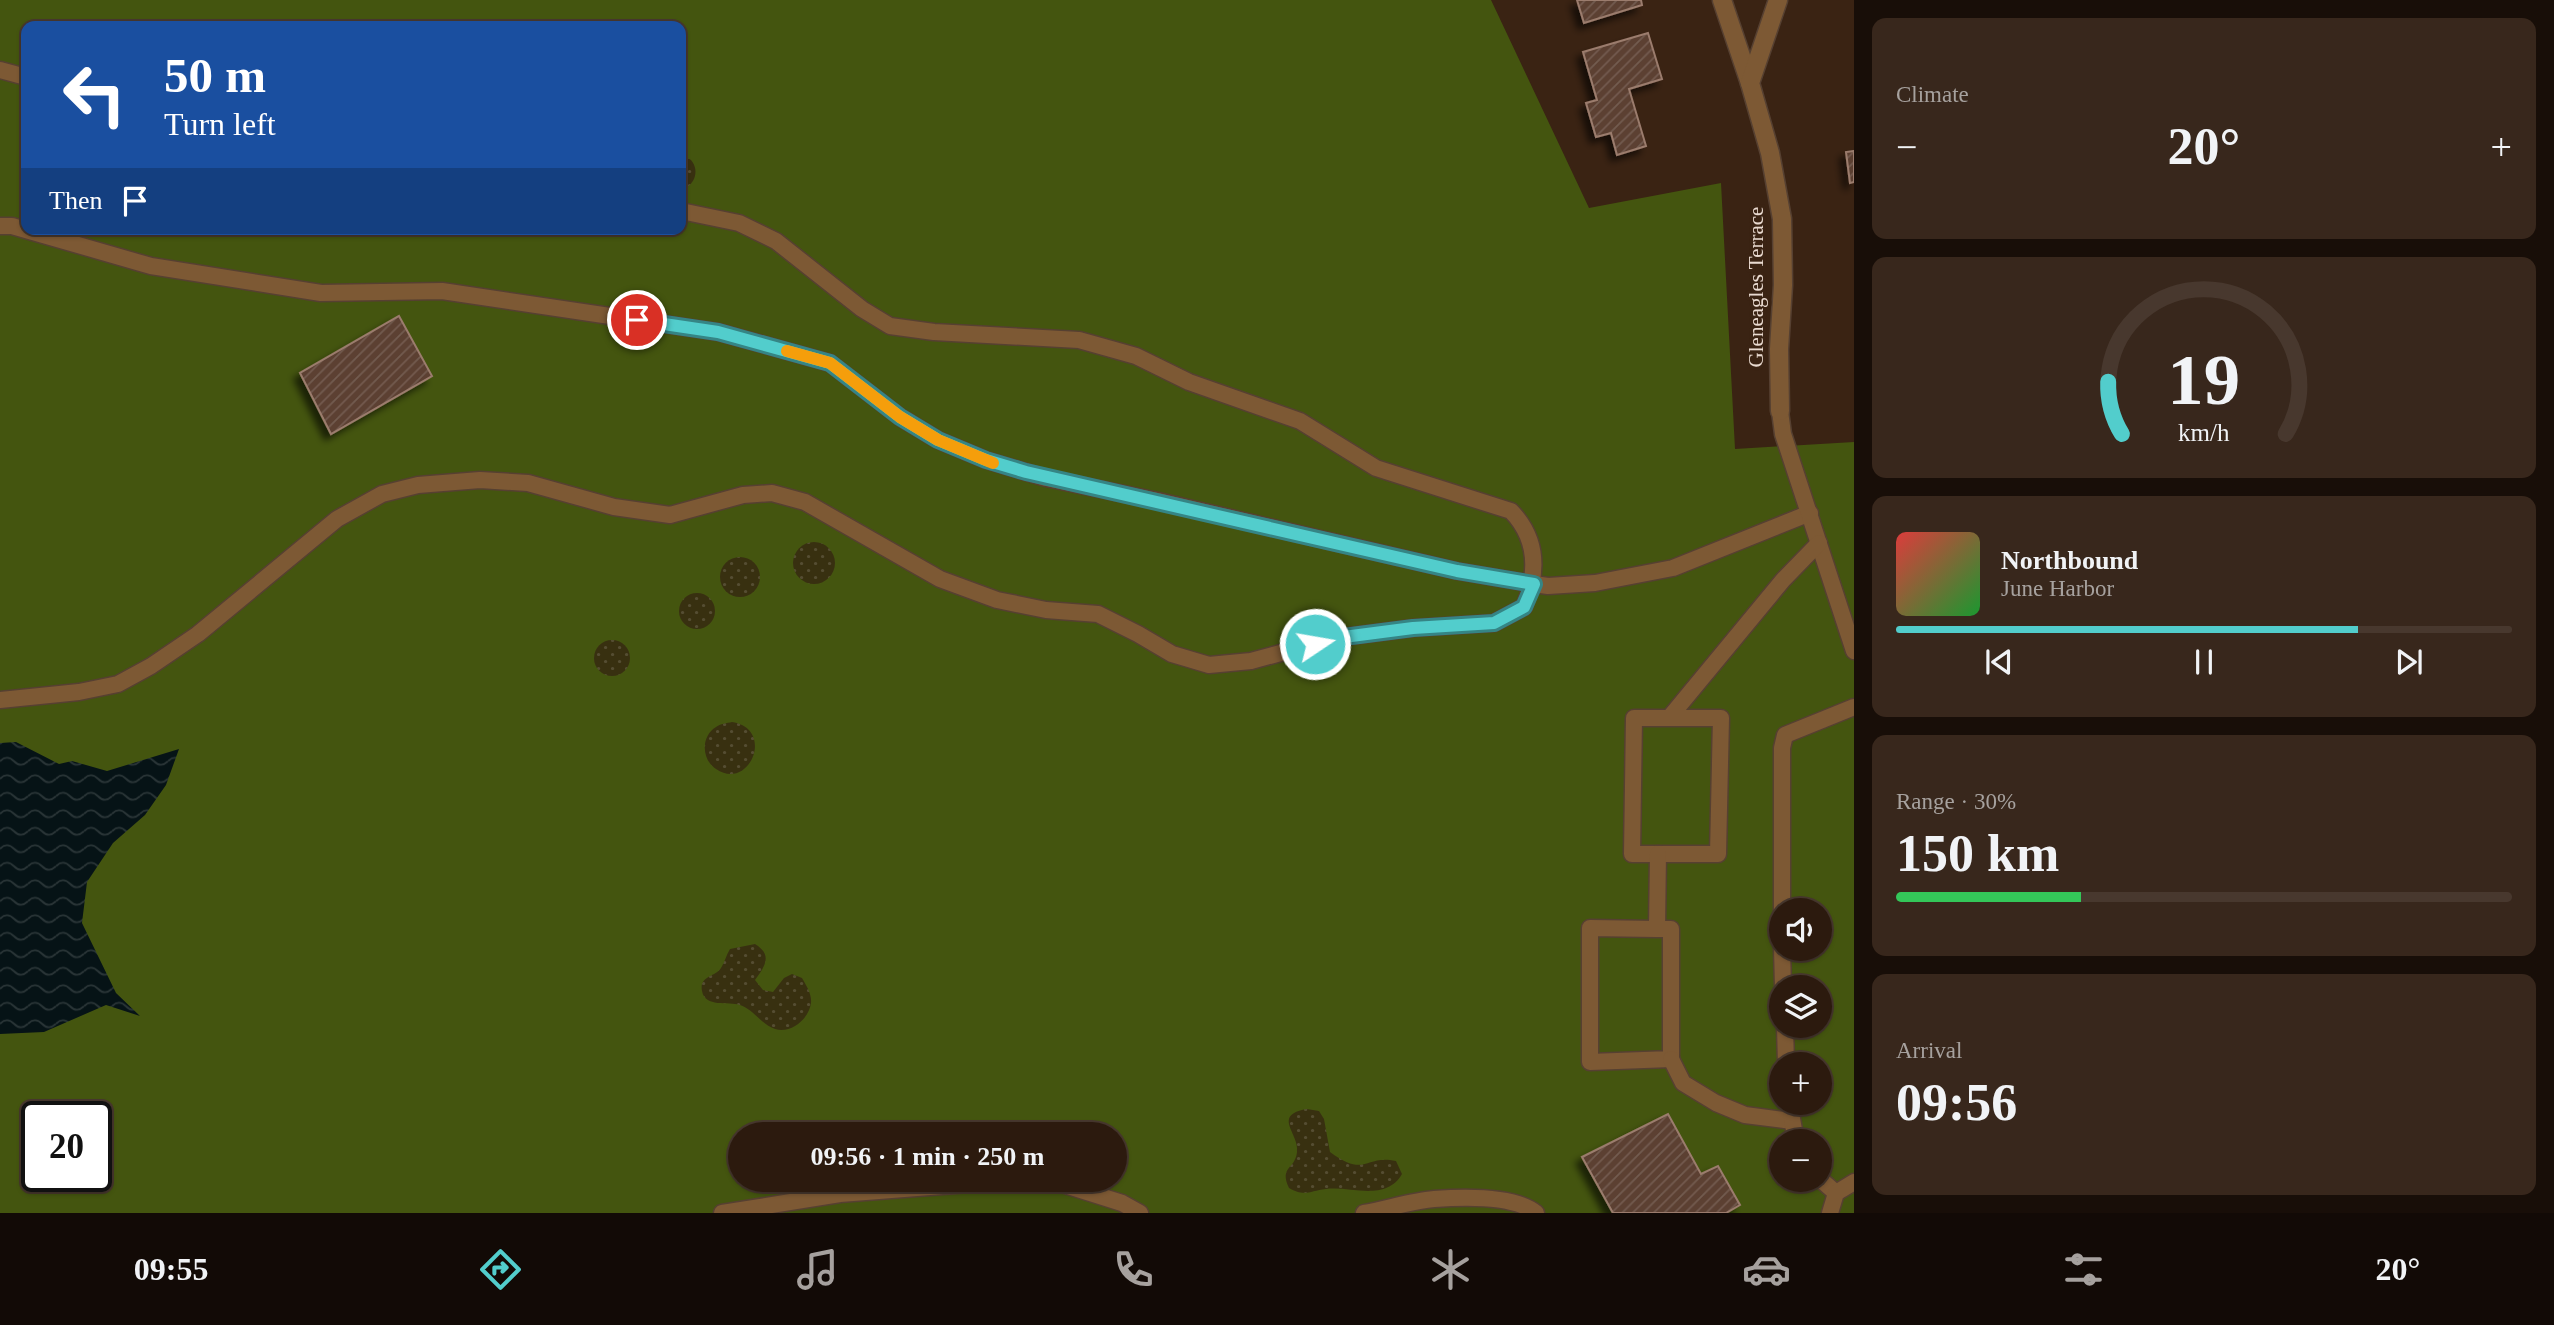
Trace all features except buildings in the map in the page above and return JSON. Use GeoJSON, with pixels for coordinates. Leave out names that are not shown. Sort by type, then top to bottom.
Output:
{"type":"FeatureCollection","features":[{"type":"Feature","properties":{"kind":"street","name":"Gleneagles Terrace"},"geometry":{"type":"LineString","coordinates":[[1722,0],[1770,153],[1782,219],[1780,411]]}},
{"type":"Feature","properties":{"kind":"street"},"geometry":{"type":"LineString","coordinates":[[1750,83],[1778,0]]}},
{"type":"Feature","properties":{"kind":"lane"},"geometry":{"type":"LineString","coordinates":[[0,70],[21,76]]}},
{"type":"Feature","properties":{"kind":"lane"},"geometry":{"type":"LineString","coordinates":[[0,700],[79,692],[118,684],[151,666],[198,634],[337,519],[382,494],[418,485],[480,480],[528,483],[614,507],[670,515],[743,495],[772,494],[805,502],[940,579],[997,600],[1046,610],[1098,614],[1172,654],[1209,665],[1251,661],[1336,638],[1413,628],[1494,623],[1524,607],[1534,584],[1533,548],[1521,522],[1511,511],[1376,468],[1300,421],[1189,382],[1136,356],[1079,340],[934,332],[890,326],[862,309],[776,241],[738,223],[686,212]]}},
{"type":"Feature","properties":{"kind":"lane"},"geometry":{"type":"LineString","coordinates":[[0,226],[21,229]]}},
{"type":"Feature","properties":{"kind":"lane"},"geometry":{"type":"LineString","coordinates":[[43,235],[151,266],[321,293],[442,291],[718,332],[830,363],[900,417],[938,440],[986,460],[1046,478],[1158,501],[1457,571],[1534,584],[1548,586],[1595,583],[1674,568],[1810,513]]}},
{"type":"Feature","properties":{"kind":"lane"},"geometry":{"type":"LineString","coordinates":[[1780,411],[1783,434],[1854,651]]}},
{"type":"Feature","properties":{"kind":"lane"},"geometry":{"type":"LineString","coordinates":[[1669,718],[1783,580],[1819,543]]}},
{"type":"Feature","properties":{"kind":"lane"},"geometry":{"type":"LineString","coordinates":[[1782,898],[1784,735],[1854,707]]}},
{"type":"Feature","properties":{"kind":"lane"},"geometry":{"type":"LineString","coordinates":[[1634,718],[1669,718],[1721,718],[1718,854],[1632,854],[1634,718]]}},
{"type":"Feature","properties":{"kind":"lane"},"geometry":{"type":"LineString","coordinates":[[1657,929],[1658,854]]}},
{"type":"Feature","properties":{"kind":"lane"},"geometry":{"type":"LineString","coordinates":[[1671,1059],[1590,1062],[1590,928],[1671,929],[1671,1059],[1683,1083],[1716,1103],[1745,1115],[1792,1121]]}},
{"type":"Feature","properties":{"kind":"lane"},"geometry":{"type":"LineString","coordinates":[[1791,1115],[1794,1129]]}},
{"type":"Feature","properties":{"kind":"lane"},"geometry":{"type":"LineString","coordinates":[[722,1213],[840,1194],[995,1182],[1062,1184],[1122,1203],[1140,1213]]}},
{"type":"Feature","properties":{"kind":"lane"},"geometry":{"type":"LineString","coordinates":[[1830,1213],[1836,1193],[1854,1182]]}},
{"type":"Feature","properties":{"kind":"lane"},"geometry":{"type":"LineString","coordinates":[[1832,1190],[1836,1193]]}},
{"type":"Feature","properties":{"kind":"lane"},"geometry":{"type":"LineString","coordinates":[[1364,1213],[1433,1199],[1491,1199],[1529,1208],[1536,1213]]}},
{"type":"Feature","properties":{"kind":"green space"},"geometry":{"type":"Polygon","coordinates":[[[0,0],[1491,0],[1589,208],[1721,183],[1735,449],[1854,442],[1854,1213],[0,1213],[0,0]]]}},
{"type":"Feature","properties":{"kind":"sand"},"geometry":{"type":"Polygon","coordinates":[[[686,156],[695,169],[692,182],[686,187],[686,156]]]}},
{"type":"Feature","properties":{"kind":"sand"},"geometry":{"type":"Polygon","coordinates":[[[814,542],[829,548],[835,563],[829,578],[814,584],[799,578],[793,563],[799,548],[814,542]]]}},
{"type":"Feature","properties":{"kind":"sand"},"geometry":{"type":"Polygon","coordinates":[[[740,557],[748,558],[754,563],[759,569],[759,585],[754,591],[748,596],[740,597],[732,596],[726,591],[721,585],[720,577],[721,569],[726,563],[732,558],[740,557]]]}},
{"type":"Feature","properties":{"kind":"sand"},"geometry":{"type":"Polygon","coordinates":[[[697,593],[710,598],[715,611],[710,624],[697,629],[684,624],[679,611],[684,598],[697,593]]]}},
{"type":"Feature","properties":{"kind":"sand"},"geometry":{"type":"Polygon","coordinates":[[[612,640],[625,645],[630,658],[625,671],[612,676],[599,671],[594,658],[599,645],[612,640]]]}},
{"type":"Feature","properties":{"kind":"sand"},"geometry":{"type":"Polygon","coordinates":[[[732,722],[745,727],[753,736],[755,746],[753,757],[747,766],[739,772],[728,774],[711,765],[705,754],[705,742],[711,731],[719,725],[732,722]]]}},
{"type":"Feature","properties":{"kind":"sand"},"geometry":{"type":"Polygon","coordinates":[[[755,944],[766,957],[755,980],[763,990],[773,992],[784,978],[792,974],[802,978],[808,990],[810,1009],[803,1020],[793,1027],[775,1029],[745,1007],[712,1002],[704,996],[703,982],[721,968],[730,949],[755,944]]]}},
{"type":"Feature","properties":{"kind":"sand"},"geometry":{"type":"Polygon","coordinates":[[[1307,1109],[1319,1111],[1324,1119],[1330,1152],[1351,1164],[1359,1165],[1377,1160],[1396,1161],[1402,1174],[1395,1183],[1378,1190],[1326,1189],[1303,1193],[1289,1188],[1286,1176],[1296,1158],[1297,1145],[1289,1120],[1296,1112],[1307,1109]]]}},
{"type":"Feature","properties":{"kind":"water"},"geometry":{"type":"Polygon","coordinates":[[[16,742],[59,764],[72,761],[107,771],[179,749],[166,785],[145,815],[113,843],[87,882],[82,923],[116,993],[140,1016],[106,1005],[44,1032],[0,1034],[0,743],[16,742]]]}},
{"type":"Feature","properties":{"kind":"slow traffic"},"geometry":{"type":"LineString","coordinates":[[787,351],[830,363],[900,417],[938,440],[993,463]]}},
{"type":"Feature","properties":{"kind":"route"},"geometry":{"type":"LineString","coordinates":[[637,320],[718,332],[830,363],[900,417],[938,440],[986,460],[1046,478],[1158,501],[1457,571],[1534,584],[1524,607],[1494,623],[1413,628],[1336,638],[1315,644]]}}]}
